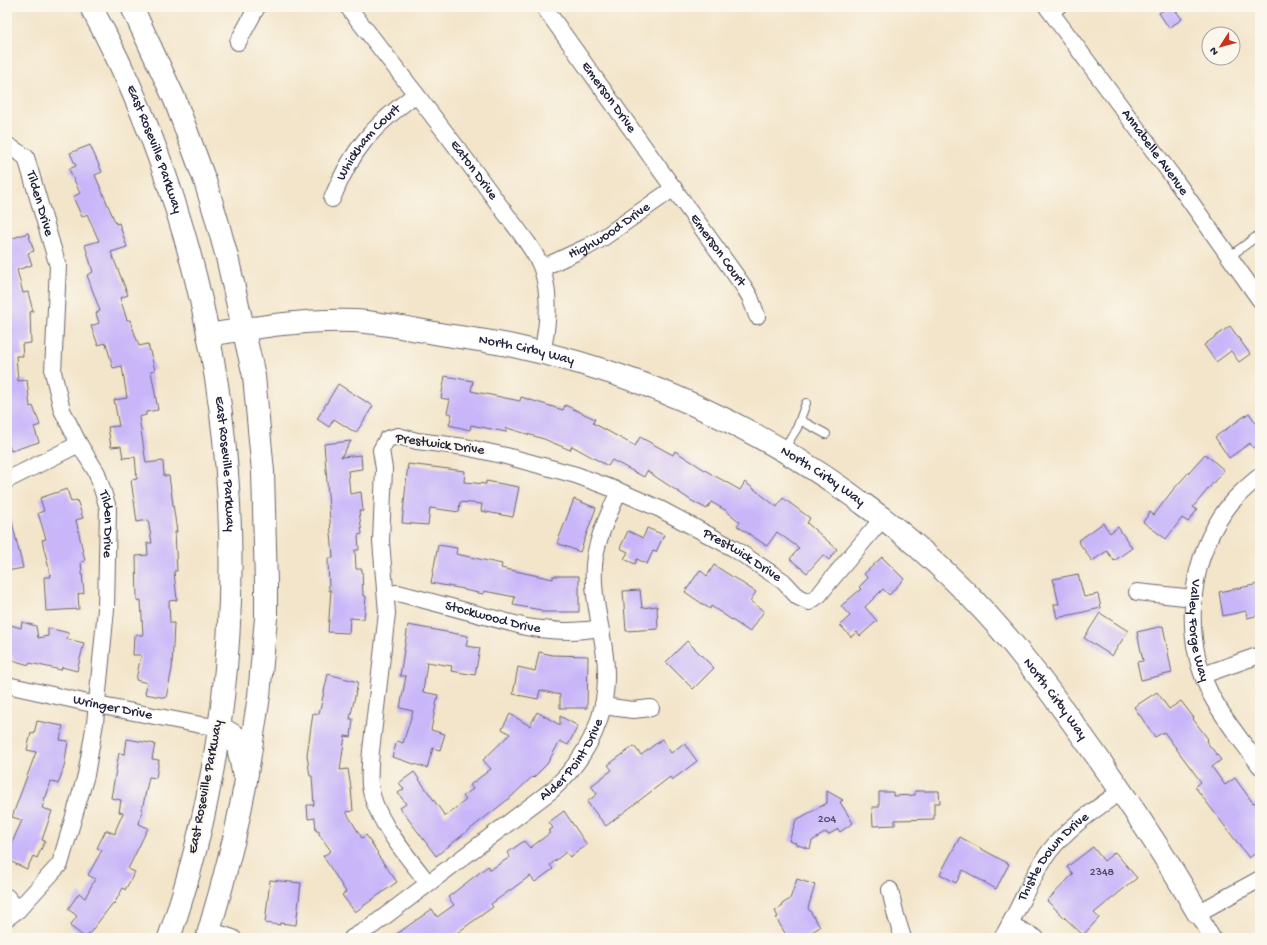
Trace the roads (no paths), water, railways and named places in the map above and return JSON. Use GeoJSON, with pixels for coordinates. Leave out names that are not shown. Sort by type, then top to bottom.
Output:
{"type":"FeatureCollection","features":[{"type":"Feature","properties":{"kind":"main road","name":"East Roseville Parkway"},"geometry":{"type":"LineString","coordinates":[[91,7],[124,72],[171,192],[192,262],[208,335],[225,442],[230,544],[230,578],[227,652],[219,727],[211,777],[187,880],[169,938]]}},
{"type":"Feature","properties":{"kind":"main road"},"geometry":{"type":"LineString","coordinates":[[132,7],[175,100],[205,181],[227,257],[254,376],[263,472],[266,618],[259,696],[245,786],[235,835],[208,934]]}},
{"type":"Feature","properties":{"kind":"main road","name":"North Cirby Way"},"geometry":{"type":"LineString","coordinates":[[208,335],[267,325],[324,321],[383,323],[492,342],[587,365],[654,388],[740,426],[783,450],[830,480],[882,518],[931,560],[1002,632],[1046,686],[1122,791],[1155,841],[1198,913]]}},
{"type":"Feature","properties":{"kind":"main road"},"geometry":{"type":"LineString","coordinates":[[219,727],[236,737],[245,786]]}},
{"type":"Feature","properties":{"kind":"street"},"geometry":{"type":"LineString","coordinates":[[238,42],[257,7]]}},
{"type":"Feature","properties":{"kind":"street","name":"Eaton Drive"},"geometry":{"type":"LineString","coordinates":[[348,7],[469,163],[542,268],[548,308],[547,328],[542,353]]}},
{"type":"Feature","properties":{"kind":"street","name":"Emerson Drive"},"geometry":{"type":"LineString","coordinates":[[544,7],[674,188]]}},
{"type":"Feature","properties":{"kind":"street","name":"Annabelle Avenue"},"geometry":{"type":"LineString","coordinates":[[1054,10],[1260,300]]}},
{"type":"Feature","properties":{"kind":"street","name":"Whickham Court"},"geometry":{"type":"LineString","coordinates":[[332,199],[345,170],[360,145],[386,118],[416,94]]}},
{"type":"Feature","properties":{"kind":"street","name":"Tilden Drive"},"geometry":{"type":"LineString","coordinates":[[7,145],[26,157],[58,266],[53,372],[62,410],[79,444],[97,473],[108,508],[106,609],[97,705],[86,775],[60,864],[12,914]]}},
{"type":"Feature","properties":{"kind":"street","name":"Highwood Drive"},"geometry":{"type":"LineString","coordinates":[[542,268],[587,248],[674,188]]}},
{"type":"Feature","properties":{"kind":"street","name":"Emerson Court"},"geometry":{"type":"LineString","coordinates":[[674,188],[744,287],[750,297],[756,316]]}},
{"type":"Feature","properties":{"kind":"street","name":"Prestwick Drive"},"geometry":{"type":"LineString","coordinates":[[428,883],[388,829],[376,805],[370,787],[370,751],[386,635],[386,594],[381,541],[384,469],[381,450],[387,439],[398,436],[417,441],[465,447],[506,456],[576,475],[619,491],[660,509],[733,548],[783,581],[798,597],[809,602],[819,595],[882,518]]}},
{"type":"Feature","properties":{"kind":"street"},"geometry":{"type":"LineString","coordinates":[[7,480],[79,444]]}},
{"type":"Feature","properties":{"kind":"street","name":"Valley Forge Way"},"geometry":{"type":"LineString","coordinates":[[1260,476],[1247,486],[1219,521],[1208,542],[1201,561],[1194,598],[1194,637],[1203,675],[1217,706],[1260,766]]}},
{"type":"Feature","properties":{"kind":"street","name":"Alder Point Drive"},"geometry":{"type":"LineString","coordinates":[[352,938],[372,926],[546,795],[565,778],[582,756],[593,737],[603,706],[606,689],[607,670],[596,609],[594,565],[598,545],[619,491]]}},
{"type":"Feature","properties":{"kind":"street"},"geometry":{"type":"LineString","coordinates":[[1137,592],[1194,598]]}},
{"type":"Feature","properties":{"kind":"street","name":"Stockwood Drive"},"geometry":{"type":"LineString","coordinates":[[386,594],[398,593],[526,627],[565,632],[600,628]]}},
{"type":"Feature","properties":{"kind":"street"},"geometry":{"type":"LineString","coordinates":[[1203,675],[1260,655]]}},
{"type":"Feature","properties":{"kind":"street","name":"Wringer Drive"},"geometry":{"type":"LineString","coordinates":[[7,685],[97,705],[201,725],[219,727]]}},
{"type":"Feature","properties":{"kind":"street"},"geometry":{"type":"LineString","coordinates":[[603,706],[633,710],[651,708]]}},
{"type":"Feature","properties":{"kind":"street","name":"Thistle Down Drive"},"geometry":{"type":"LineString","coordinates":[[1002,938],[1039,868],[1056,844],[1075,825],[1122,791]]}},
{"type":"Feature","properties":{"kind":"street"},"geometry":{"type":"LineString","coordinates":[[1198,913],[1260,879]]}},
{"type":"Feature","properties":{"kind":"street"},"geometry":{"type":"LineString","coordinates":[[890,890],[903,938]]}},
{"type":"Feature","properties":{"kind":"street"},"geometry":{"type":"LineString","coordinates":[[7,897],[12,914]]}},
{"type":"Feature","properties":{"kind":"street","name":"North Cirby Way"},"geometry":{"type":"LineString","coordinates":[[1198,913],[1212,938]]}},
{"type":"Feature","properties":{"kind":"street"},"geometry":{"type":"LineString","coordinates":[[1010,924],[1036,938]]}},
{"type":"Feature","properties":{"kind":"street"},"geometry":{"type":"LineString","coordinates":[[208,934],[233,938]]}},
{"type":"Feature","properties":{"kind":"lane"},"geometry":{"type":"LineString","coordinates":[[1229,257],[1260,234]]}},
{"type":"Feature","properties":{"kind":"lane"},"geometry":{"type":"LineString","coordinates":[[783,450],[797,428],[806,403]]}},
{"type":"Feature","properties":{"kind":"lane"},"geometry":{"type":"LineString","coordinates":[[800,420],[826,434]]}}]}
